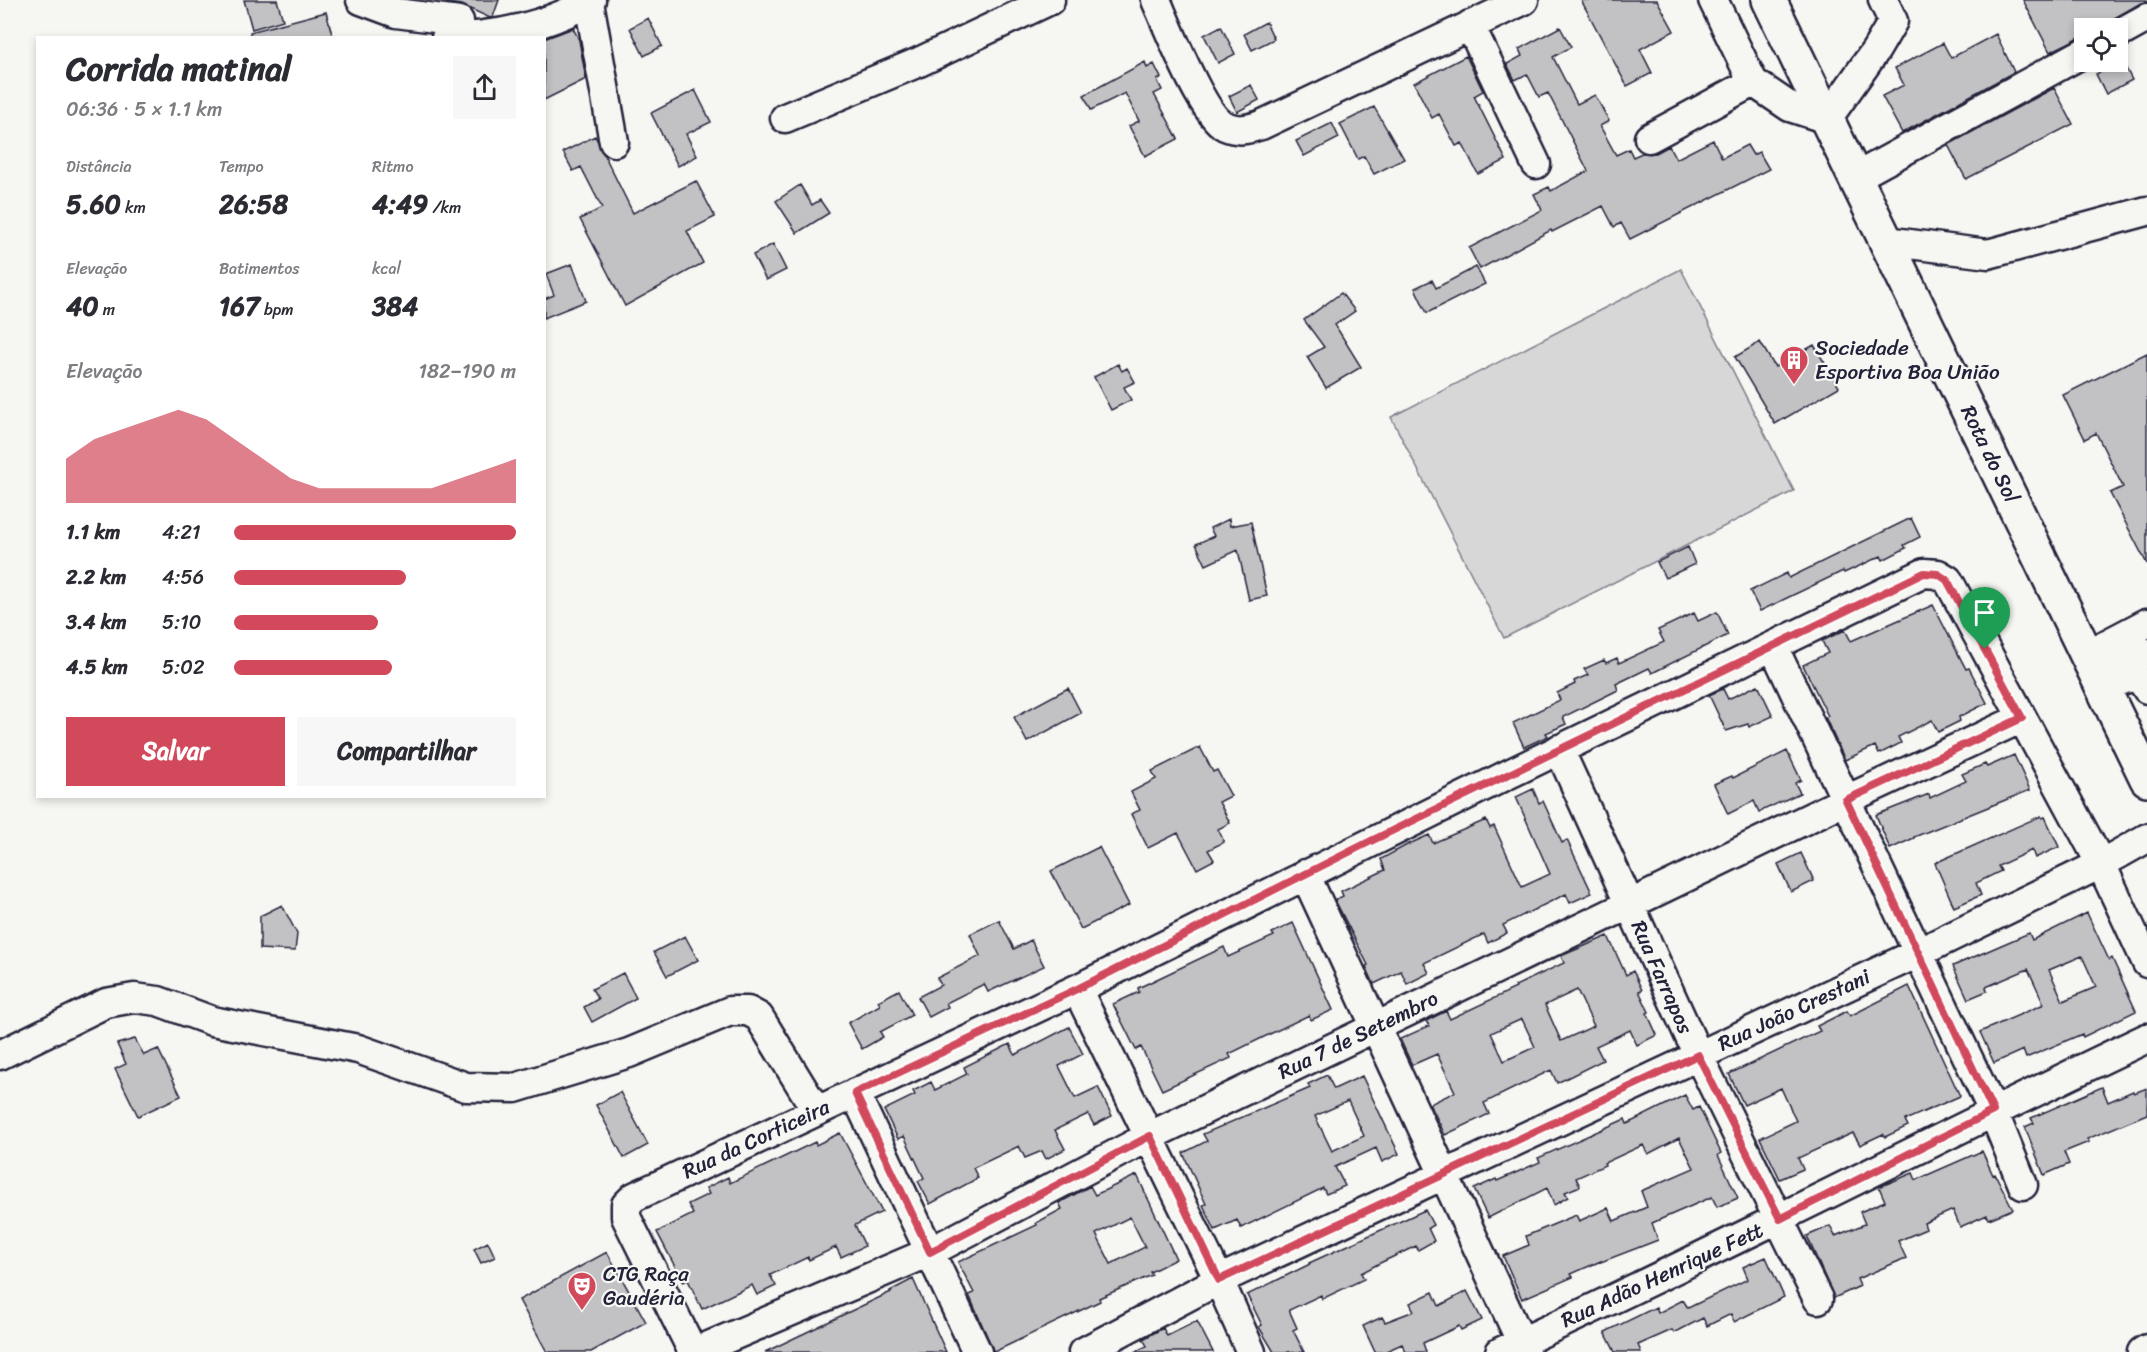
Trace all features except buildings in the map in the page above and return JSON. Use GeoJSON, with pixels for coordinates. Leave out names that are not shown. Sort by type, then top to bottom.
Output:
{"type":"FeatureCollection","features":[{"type":"Feature","properties":{"kind":"highway","name":"Rota do Sol"},"geometry":{"type":"LineString","coordinates":[[1768,0],[2147,779]]}},
{"type":"Feature","properties":{"kind":"street"},"geometry":{"type":"LineString","coordinates":[[361,0],[396,13],[456,24],[484,35],[522,28],[590,1],[614,142]]}},
{"type":"Feature","properties":{"kind":"street"},"geometry":{"type":"LineString","coordinates":[[785,118],[919,62],[1050,0]]}},
{"type":"Feature","properties":{"kind":"street"},"geometry":{"type":"LineString","coordinates":[[1156,0],[1203,103],[1222,125],[1241,131],[1261,125],[1524,0]]}},
{"type":"Feature","properties":{"kind":"street"},"geometry":{"type":"LineString","coordinates":[[1713,0],[1753,82],[1790,107],[1827,119],[1893,21],[1883,0]]}},
{"type":"Feature","properties":{"kind":"street"},"geometry":{"type":"LineString","coordinates":[[2128,28],[2147,18]]}},
{"type":"Feature","properties":{"kind":"street"},"geometry":{"type":"LineString","coordinates":[[1470,25],[1536,164]]}},
{"type":"Feature","properties":{"kind":"street"},"geometry":{"type":"LineString","coordinates":[[1856,177],[2074,58]]}},
{"type":"Feature","properties":{"kind":"street"},"geometry":{"type":"LineString","coordinates":[[1650,138],[1753,82]]}},
{"type":"Feature","properties":{"kind":"street"},"geometry":{"type":"LineString","coordinates":[[1886,241],[1988,254],[2147,211]]}},
{"type":"Feature","properties":{"kind":"street","name":"Rua da Corticeira"},"geometry":{"type":"LineString","coordinates":[[694,1352],[626,1217],[626,1205],[634,1197],[1077,989],[1305,874],[1774,648],[1924,573],[1938,574],[1947,580],[2022,718]]}},
{"type":"Feature","properties":{"kind":"street"},"geometry":{"type":"LineString","coordinates":[[2096,673],[2126,677],[2135,664],[2147,623]]}},
{"type":"Feature","properties":{"kind":"street"},"geometry":{"type":"LineString","coordinates":[[1774,648],[1993,1111],[2023,1185]]}},
{"type":"Feature","properties":{"kind":"street"},"geometry":{"type":"LineString","coordinates":[[2096,673],[2135,664]]}},
{"type":"Feature","properties":{"kind":"street"},"geometry":{"type":"LineString","coordinates":[[2022,718],[2101,864],[2147,963]]}},
{"type":"Feature","properties":{"kind":"street","name":"Rua 7 de Setembro"},"geometry":{"type":"LineString","coordinates":[[694,1352],[930,1252],[1150,1136],[1629,904],[2022,718]]}},
{"type":"Feature","properties":{"kind":"street","name":"Rua Farrapos"},"geometry":{"type":"LineString","coordinates":[[1559,750],[1698,1055],[1818,1299]]}},
{"type":"Feature","properties":{"kind":"street","name":"Rua João Crestani"},"geometry":{"type":"LineString","coordinates":[[1083,1352],[1219,1280],[1918,953],[2101,864],[2147,838]]}},
{"type":"Feature","properties":{"kind":"street"},"geometry":{"type":"LineString","coordinates":[[1305,874],[1444,1176],[1516,1349]]}},
{"type":"Feature","properties":{"kind":"street"},"geometry":{"type":"LineString","coordinates":[[1077,989],[1150,1136],[1251,1352]]}},
{"type":"Feature","properties":{"kind":"street"},"geometry":{"type":"LineString","coordinates":[[0,1055],[106,1003],[134,998],[158,1001],[212,1021],[358,1049],[466,1087],[515,1088],[629,1053],[730,1011],[748,1011],[759,1017],[816,1110]]}},
{"type":"Feature","properties":{"kind":"street","name":"Rua Adão Henrique Fett"},"geometry":{"type":"LineString","coordinates":[[1516,1349],[1993,1111],[2147,1038]]}},
{"type":"Feature","properties":{"kind":"street"},"geometry":{"type":"LineString","coordinates":[[855,1093],[977,1352]]}},
{"type":"Feature","properties":{"kind":"street"},"geometry":{"type":"LineString","coordinates":[[2142,1352],[2147,1349]]}},
{"type":"Feature","properties":{"kind":"shaded area"},"geometry":{"type":"Polygon","coordinates":[[[1681,269],[1794,491],[1504,638],[1391,417],[1681,269]]]}},
{"type":"Feature","properties":{"kind":"place","name":"Sociedade Esportiva Boa União"},"geometry":{"type":"Point","coordinates":[1794,386]}},
{"type":"Feature","properties":{"kind":"place","name":"CTG Raça Gaudéria"},"geometry":{"type":"Point","coordinates":[582,1312]}},
{"type":"Feature","properties":{"kind":"route"},"geometry":{"type":"LineString","coordinates":[[1924,573],[1938,574],[1947,580],[1985,649],[2022,718],[1846,800],[1993,1111],[1780,1219],[1698,1055],[1219,1280],[1150,1136],[930,1252],[855,1093],[1077,989],[1373,840],[1774,648],[1924,573]]}}]}
